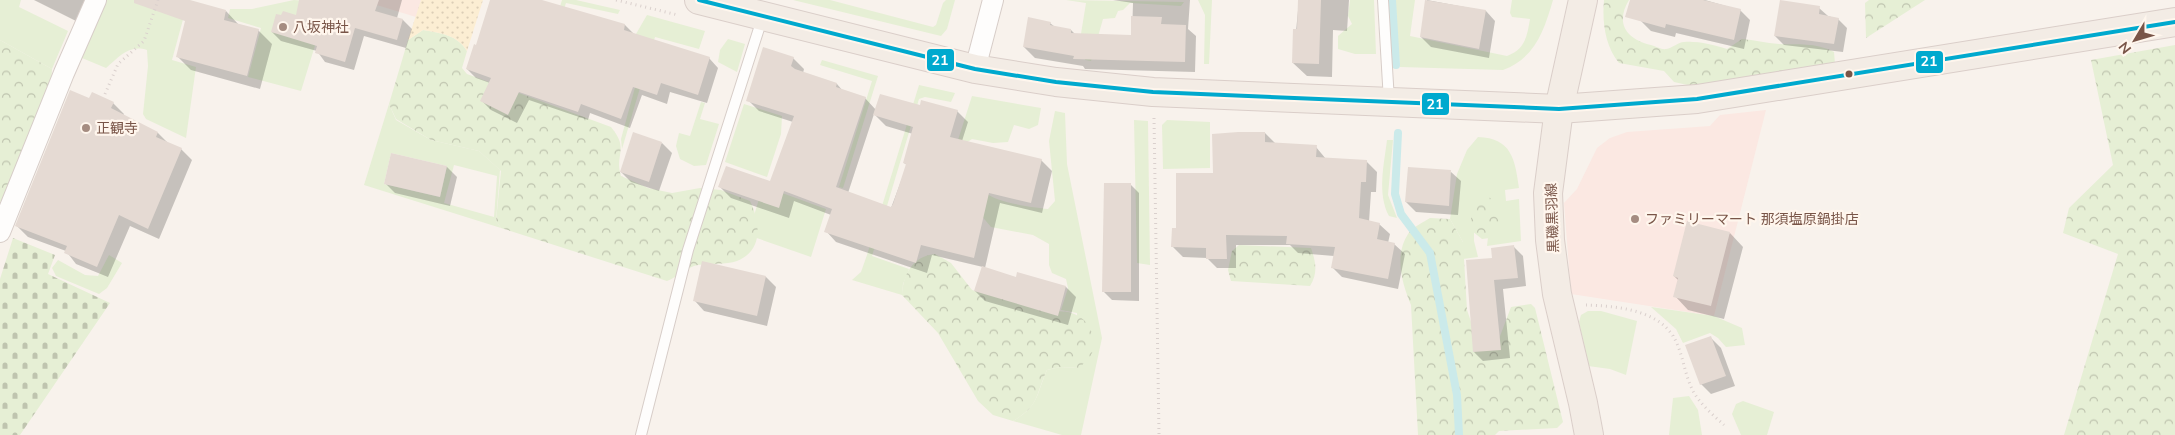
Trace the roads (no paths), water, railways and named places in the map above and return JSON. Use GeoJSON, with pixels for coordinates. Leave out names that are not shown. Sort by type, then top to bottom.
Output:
{"type":"FeatureCollection","features":[{"type":"Feature","properties":{"kind":"main road"},"geometry":{"type":"LineString","coordinates":[[699,0],[975,69],[1056,82],[1154,92],[1559,109],[1697,99],[2175,22]]}},
{"type":"Feature","properties":{"kind":"main road","name":"黒磯黒羽線"},"geometry":{"type":"LineString","coordinates":[[1583,0],[1559,109],[1548,193],[1550,240],[1560,305],[1589,435]]}},
{"type":"Feature","properties":{"kind":"street"},"geometry":{"type":"LineString","coordinates":[[0,232],[64,73],[96,0]]}},
{"type":"Feature","properties":{"kind":"street"},"geometry":{"type":"LineString","coordinates":[[975,69],[993,0]]}},
{"type":"Feature","properties":{"kind":"lane"},"geometry":{"type":"LineString","coordinates":[[1383,0],[1389,102]]}},
{"type":"Feature","properties":{"kind":"lane"},"geometry":{"type":"LineString","coordinates":[[641,435],[688,250],[763,15]]}},
{"type":"Feature","properties":{"kind":"waterway"},"geometry":{"type":"LineString","coordinates":[[1392,0],[1396,65]]}},
{"type":"Feature","properties":{"kind":"waterway"},"geometry":{"type":"LineString","coordinates":[[1398,133],[1395,194],[1401,214],[1430,253],[1457,395],[1459,435]]}},
{"type":"Feature","properties":{"kind":"place","name":"八坂神社"},"geometry":{"type":"Point","coordinates":[283,27]}},
{"type":"Feature","properties":{"kind":"place","name":"正観寺"},"geometry":{"type":"Point","coordinates":[86,128]}},
{"type":"Feature","properties":{"kind":"place","name":"ファミリーマート 那須塩原鍋掛店"},"geometry":{"type":"Point","coordinates":[1635,219]}}]}
